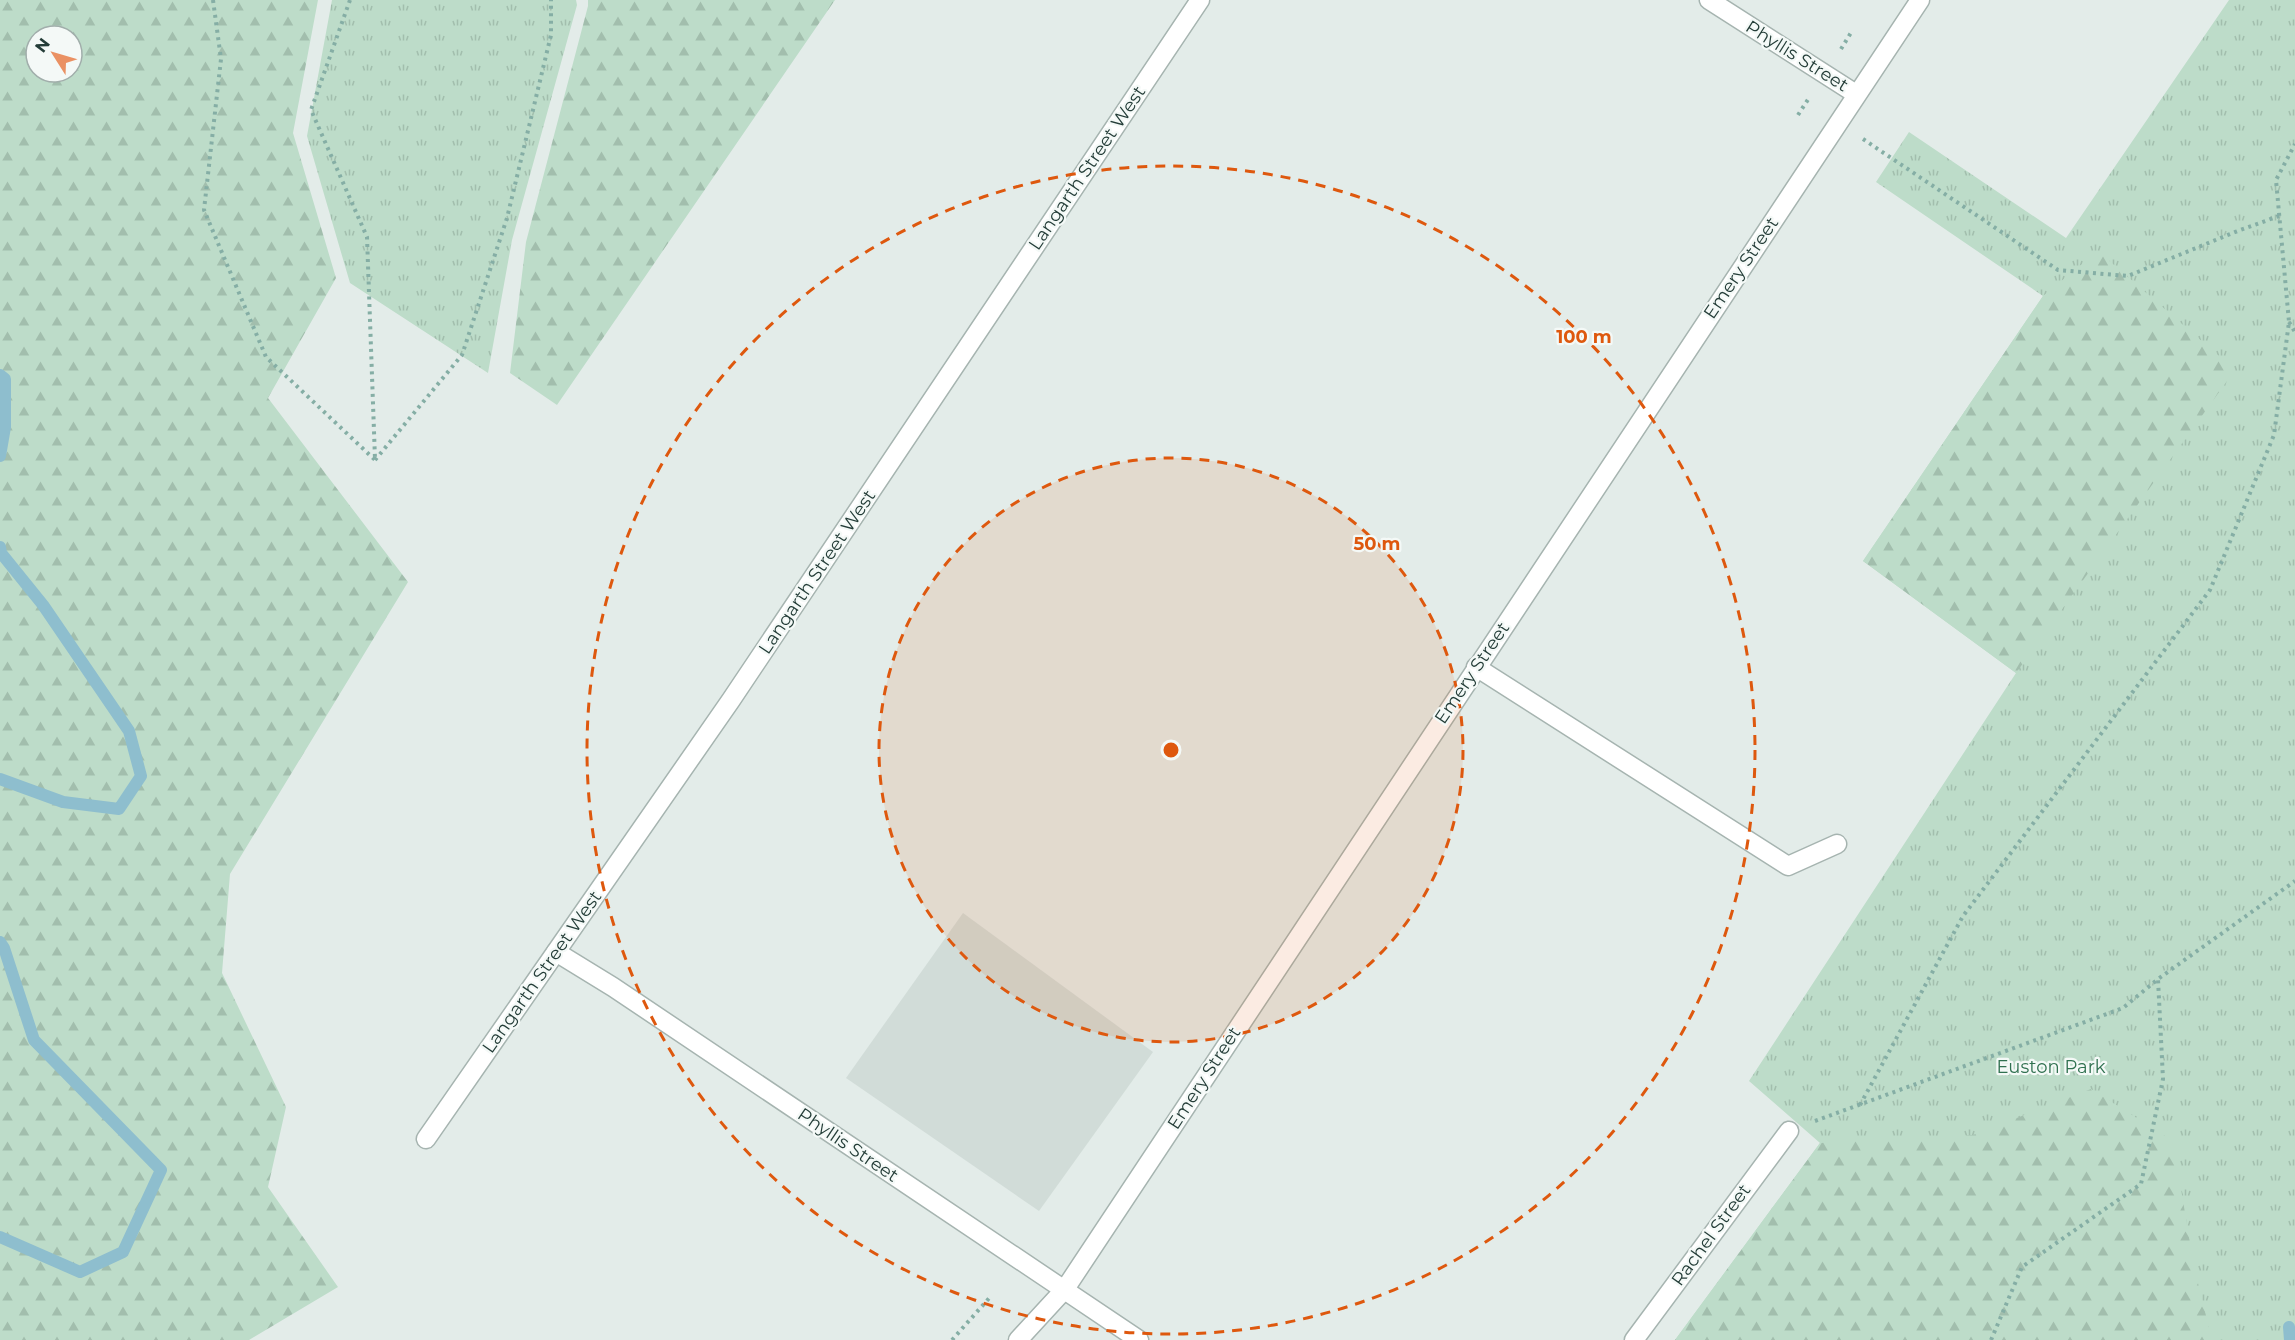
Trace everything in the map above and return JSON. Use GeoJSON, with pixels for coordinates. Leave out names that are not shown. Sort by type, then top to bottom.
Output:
{"type":"FeatureCollection","features":[{"type":"Feature","properties":{"kind":"street","name":"Langarth Street West"},"geometry":{"type":"LineString","coordinates":[[426,1139],[731,700],[1200,0]]}},
{"type":"Feature","properties":{"kind":"street","name":"Phyllis Street"},"geometry":{"type":"LineString","coordinates":[[1709,0],[1856,94]]}},
{"type":"Feature","properties":{"kind":"street","name":"Emery Street"},"geometry":{"type":"LineString","coordinates":[[1018,1340],[1065,1289],[1920,0]]}},
{"type":"Feature","properties":{"kind":"street"},"geometry":{"type":"LineString","coordinates":[[1476,667],[1788,866],[1837,844]]}},
{"type":"Feature","properties":{"kind":"street","name":"Phyllis Street"},"geometry":{"type":"LineString","coordinates":[[556,952],[613,987],[1139,1340]]}},
{"type":"Feature","properties":{"kind":"street","name":"Rachel Street"},"geometry":{"type":"LineString","coordinates":[[1634,1340],[1788,1131]]}},
{"type":"Feature","properties":{"kind":"path"},"geometry":{"type":"LineString","coordinates":[[213,0],[221,59],[204,210],[266,357],[375,460]]}},
{"type":"Feature","properties":{"kind":"path"},"geometry":{"type":"LineString","coordinates":[[351,0],[311,110],[367,237],[375,460]]}},
{"type":"Feature","properties":{"kind":"path"},"geometry":{"type":"LineString","coordinates":[[375,460],[462,356],[507,218],[551,35],[552,0]]}},
{"type":"Feature","properties":{"kind":"path"},"geometry":{"type":"LineString","coordinates":[[1838,122],[2058,270],[2128,276],[2279,216]]}},
{"type":"Feature","properties":{"kind":"path"},"geometry":{"type":"LineString","coordinates":[[1860,1105],[1963,916],[2210,590],[2274,435],[2289,322],[2276,180],[2295,144]]}},
{"type":"Feature","properties":{"kind":"path"},"geometry":{"type":"LineString","coordinates":[[2289,322],[2295,325]]}},
{"type":"Feature","properties":{"kind":"path"},"geometry":{"type":"LineString","coordinates":[[2289,322],[2295,332]]}},
{"type":"Feature","properties":{"kind":"path"},"geometry":{"type":"LineString","coordinates":[[1788,1131],[2123,1008],[2158,979],[2295,880]]}},
{"type":"Feature","properties":{"kind":"path"},"geometry":{"type":"LineString","coordinates":[[1991,1340],[2022,1267],[2141,1184],[2163,1079],[2158,979]]}},
{"type":"Feature","properties":{"kind":"path"},"geometry":{"type":"LineString","coordinates":[[952,1340],[991,1296]]}},
{"type":"Feature","properties":{"kind":"shaded area"},"geometry":{"type":"Polygon","coordinates":[[[963,913],[1153,1052],[1039,1211],[846,1078],[963,913]]]}},
{"type":"Feature","properties":{"kind":"green space"},"geometry":{"type":"Polygon","coordinates":[[[0,0],[318,0],[293,133],[336,278],[268,398],[408,582],[230,874],[222,973],[286,1107],[268,1187],[338,1287],[249,1340],[0,1340],[0,0]]]}},
{"type":"Feature","properties":{"kind":"green space"},"geometry":{"type":"Polygon","coordinates":[[[332,0],[576,0],[577,5],[512,240],[488,373],[350,283],[307,136],[332,0]]]}},
{"type":"Feature","properties":{"kind":"green space"},"geometry":{"type":"Polygon","coordinates":[[[588,0],[835,0],[557,405],[510,373],[526,242],[588,0]]]}},
{"type":"Feature","properties":{"kind":"green space","name":"Euston Park"},"geometry":{"type":"Polygon","coordinates":[[[2229,0],[2295,0],[2295,1340],[1675,1340],[1820,1143],[1749,1081],[2016,673],[1863,561],[2043,296],[1876,182],[1909,132],[2066,238],[2229,0]]]}},
{"type":"Feature","properties":{"kind":"green space"},"geometry":{"type":"Polygon","coordinates":[[[2098,251],[2235,370],[2016,673],[1863,561],[2043,296],[2098,251]]]}},
{"type":"Feature","properties":{"kind":"green space"},"geometry":{"type":"Polygon","coordinates":[[[2091,1089],[2173,1141],[2194,1267],[2212,1340],[1675,1340],[1820,1143],[1973,1135],[2091,1089]]]}},
{"type":"Feature","properties":{"kind":"waterway"},"geometry":{"type":"LineString","coordinates":[[0,375],[5,379],[5,427],[0,456]]}},
{"type":"Feature","properties":{"kind":"waterway"},"geometry":{"type":"LineString","coordinates":[[0,547],[1,553],[43,605],[129,731],[141,776],[119,809],[63,802],[0,779]]}},
{"type":"Feature","properties":{"kind":"waterway"},"geometry":{"type":"LineString","coordinates":[[0,942],[4,948],[34,1040],[161,1170],[123,1252],[80,1272],[0,1237]]}},
{"type":"Feature","properties":{"kind":"waterway"},"geometry":{"type":"LineString","coordinates":[[2289,1327],[2290,1340]]}}]}
